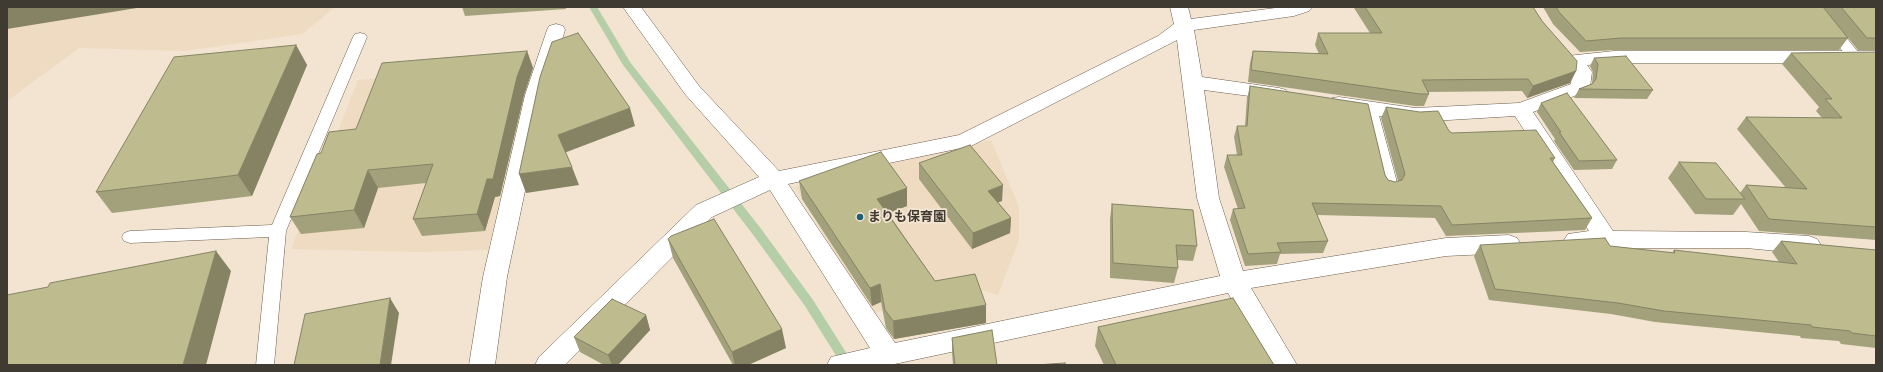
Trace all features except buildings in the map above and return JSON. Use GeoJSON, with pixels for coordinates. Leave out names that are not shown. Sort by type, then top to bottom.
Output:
{"type":"FeatureCollection","features":[{"type":"Feature","properties":{"kind":"street"},"geometry":{"type":"LineString","coordinates":[[632,7],[692,90],[767,182],[880,356]]}},
{"type":"Feature","properties":{"kind":"street"},"geometry":{"type":"LineString","coordinates":[[1181,16],[1294,11],[1303,7]]}},
{"type":"Feature","properties":{"kind":"street"},"geometry":{"type":"LineString","coordinates":[[548,365],[704,211],[767,182],[964,141],[1165,40],[1181,16]]}},
{"type":"Feature","properties":{"kind":"street"},"geometry":{"type":"LineString","coordinates":[[1181,16],[1193,82],[1208,198],[1234,282],[1284,365]]}},
{"type":"Feature","properties":{"kind":"street"},"geometry":{"type":"LineString","coordinates":[[482,365],[495,277],[533,103],[556,30]]}},
{"type":"Feature","properties":{"kind":"street"},"geometry":{"type":"LineString","coordinates":[[1324,101],[1415,115],[1521,108],[1580,87],[1582,72],[1569,54],[1614,57],[1876,57]]}},
{"type":"Feature","properties":{"kind":"street"},"geometry":{"type":"LineString","coordinates":[[1193,82],[1293,96]]}},
{"type":"Feature","properties":{"kind":"street"},"geometry":{"type":"LineString","coordinates":[[1521,108],[1606,239]]}},
{"type":"Feature","properties":{"kind":"street"},"geometry":{"type":"LineString","coordinates":[[1558,241],[1606,239],[1746,240],[1830,247]]}},
{"type":"Feature","properties":{"kind":"street"},"geometry":{"type":"LineString","coordinates":[[840,365],[1234,282],[1446,247],[1534,242]]}},
{"type":"Feature","properties":{"kind":"lane"},"geometry":{"type":"LineString","coordinates":[[1814,7],[1854,56]]}},
{"type":"Feature","properties":{"kind":"lane"},"geometry":{"type":"LineString","coordinates":[[265,365],[278,231],[360,37]]}},
{"type":"Feature","properties":{"kind":"lane"},"geometry":{"type":"LineString","coordinates":[[1370,108],[1390,186]]}},
{"type":"Feature","properties":{"kind":"lane"},"geometry":{"type":"LineString","coordinates":[[130,237],[278,231]]}},
{"type":"Feature","properties":{"kind":"shaded area"},"geometry":{"type":"Polygon","coordinates":[[[7,7],[335,7],[302,34],[185,51],[79,48],[7,101],[7,7]]]}},
{"type":"Feature","properties":{"kind":"shaded area"},"geometry":{"type":"Polygon","coordinates":[[[533,64],[488,250],[418,252],[291,249],[358,80],[533,64]]]}},
{"type":"Feature","properties":{"kind":"shaded area"},"geometry":{"type":"Polygon","coordinates":[[[991,140],[1019,207],[1019,240],[998,295],[968,286],[871,314],[795,187],[991,140]]]}},
{"type":"Feature","properties":{"kind":"waterway"},"geometry":{"type":"LineString","coordinates":[[593,7],[626,63],[758,233],[809,303],[848,365]]}},
{"type":"Feature","properties":{"kind":"place","name":"まりも保育園"},"geometry":{"type":"Point","coordinates":[860,217]}}]}
